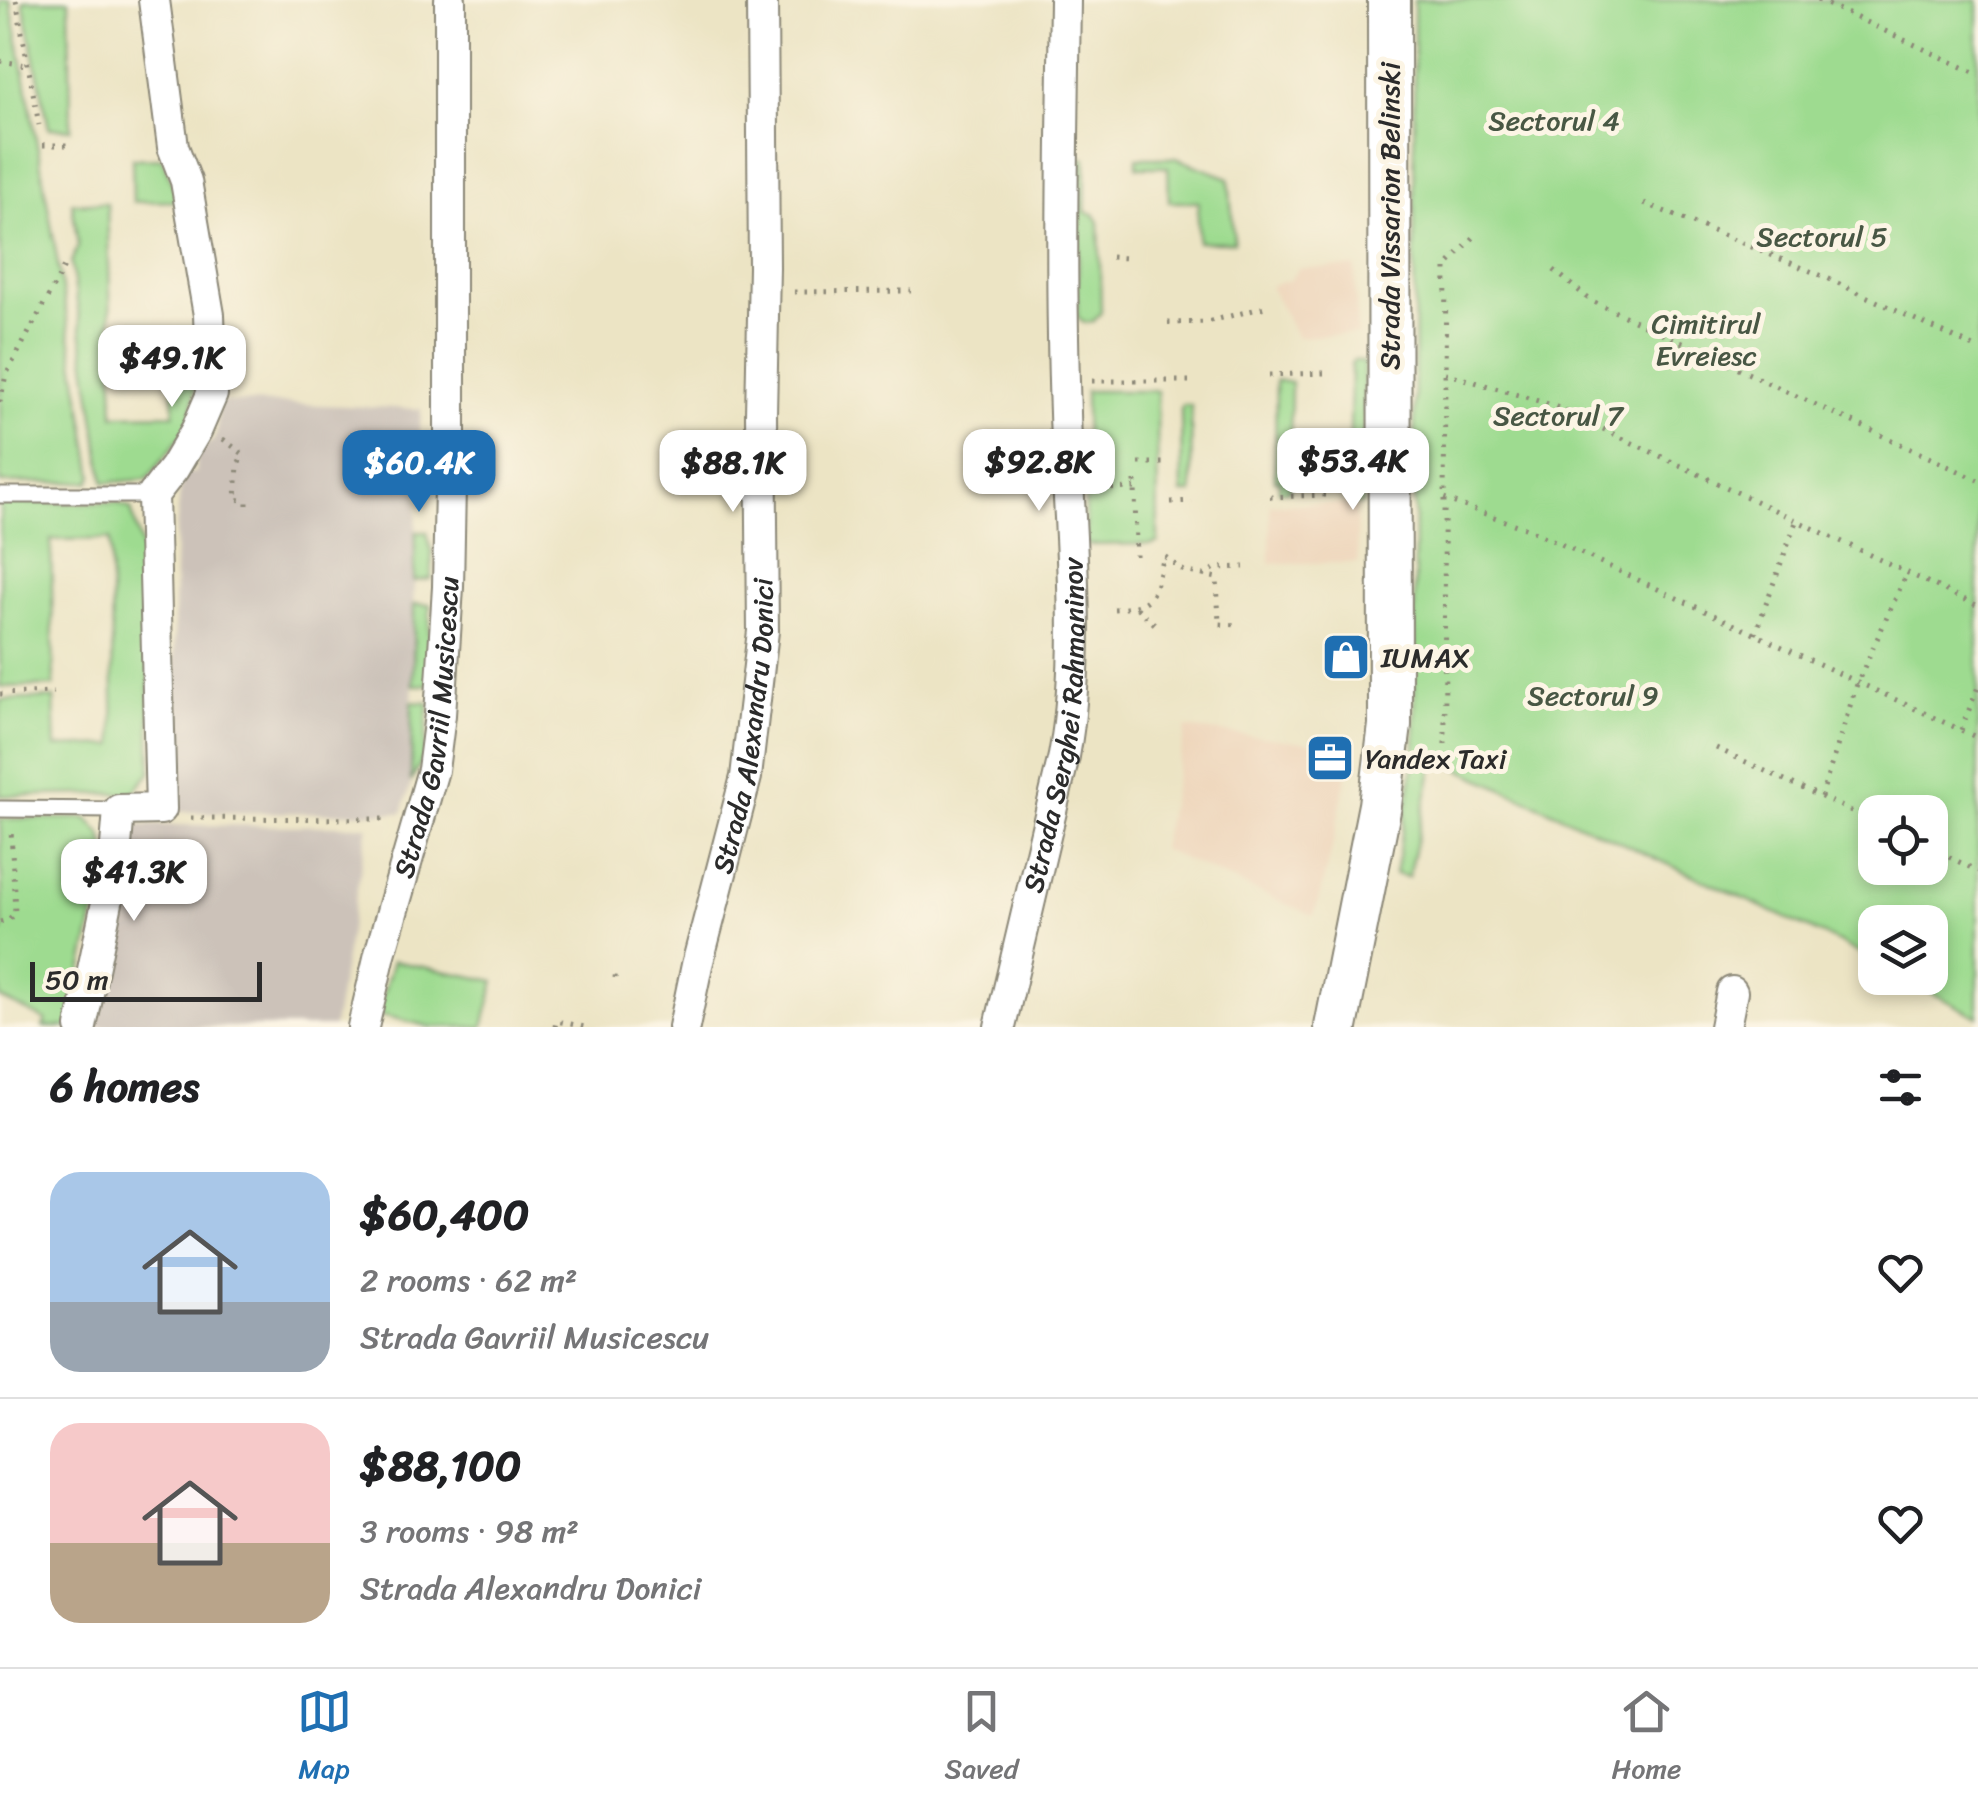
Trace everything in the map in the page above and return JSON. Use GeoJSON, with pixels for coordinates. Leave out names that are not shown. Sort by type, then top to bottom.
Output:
{"type":"FeatureCollection","features":[{"type":"Feature","properties":{"kind":"main road","name":"Strada Vissarion Belinski"},"geometry":{"type":"LineString","coordinates":[[1336,1027],[1380,804],[1390,726],[1389,0]]}},
{"type":"Feature","properties":{"kind":"street"},"geometry":{"type":"LineString","coordinates":[[81,1027],[114,869],[118,810],[161,809],[153,495],[198,429],[212,394],[209,314],[189,195],[173,147],[154,0]]}},
{"type":"Feature","properties":{"kind":"street","name":"Strada Gavriil Musicescu"},"geometry":{"type":"LineString","coordinates":[[363,1027],[432,770],[440,715],[450,486],[450,0]]}},
{"type":"Feature","properties":{"kind":"street","name":"Strada Alexandru Donici"},"geometry":{"type":"LineString","coordinates":[[684,1027],[746,777],[763,631],[762,0]]}},
{"type":"Feature","properties":{"kind":"street","name":"Strada Serghei Rahmaninov"},"geometry":{"type":"LineString","coordinates":[[1000,1027],[1069,728],[1072,686],[1062,260],[1065,0]]}},
{"type":"Feature","properties":{"kind":"street"},"geometry":{"type":"LineString","coordinates":[[1725,1027],[1732,992]]}},
{"type":"Feature","properties":{"kind":"lane"},"geometry":{"type":"LineString","coordinates":[[0,495],[153,495]]}},
{"type":"Feature","properties":{"kind":"lane"},"geometry":{"type":"LineString","coordinates":[[5,809],[118,810]]}},
{"type":"Feature","properties":{"kind":"path"},"geometry":{"type":"LineString","coordinates":[[16,0],[39,126]]}},
{"type":"Feature","properties":{"kind":"path"},"geometry":{"type":"LineString","coordinates":[[1818,0],[1978,74]]}},
{"type":"Feature","properties":{"kind":"path"},"geometry":{"type":"LineString","coordinates":[[0,60],[28,66]]}},
{"type":"Feature","properties":{"kind":"path"},"geometry":{"type":"LineString","coordinates":[[42,145],[72,145]]}},
{"type":"Feature","properties":{"kind":"path"},"geometry":{"type":"LineString","coordinates":[[1644,203],[1824,277],[1978,349]]}},
{"type":"Feature","properties":{"kind":"path"},"geometry":{"type":"LineString","coordinates":[[1446,744],[1446,266],[1474,236]]}},
{"type":"Feature","properties":{"kind":"path"},"geometry":{"type":"LineString","coordinates":[[1111,258],[1127,258]]}},
{"type":"Feature","properties":{"kind":"path"},"geometry":{"type":"LineString","coordinates":[[0,402],[6,376],[65,265]]}},
{"type":"Feature","properties":{"kind":"path"},"geometry":{"type":"LineString","coordinates":[[1554,270],[1590,300],[1978,480]]}},
{"type":"Feature","properties":{"kind":"path"},"geometry":{"type":"LineString","coordinates":[[763,292],[912,291]]}},
{"type":"Feature","properties":{"kind":"path"},"geometry":{"type":"LineString","coordinates":[[1168,323],[1206,322],[1265,307]]}},
{"type":"Feature","properties":{"kind":"path"},"geometry":{"type":"LineString","coordinates":[[1269,375],[1324,374]]}},
{"type":"Feature","properties":{"kind":"path"},"geometry":{"type":"LineString","coordinates":[[1445,374],[1552,406],[1978,606]]}},
{"type":"Feature","properties":{"kind":"path"},"geometry":{"type":"LineString","coordinates":[[1064,382],[1191,381]]}},
{"type":"Feature","properties":{"kind":"path"},"geometry":{"type":"LineString","coordinates":[[244,454],[238,464],[236,500],[247,501],[246,512]]}},
{"type":"Feature","properties":{"kind":"path"},"geometry":{"type":"LineString","coordinates":[[1139,463],[1170,463]]}},
{"type":"Feature","properties":{"kind":"path"},"geometry":{"type":"LineString","coordinates":[[1100,489],[1135,485],[1136,556]]}},
{"type":"Feature","properties":{"kind":"path"},"geometry":{"type":"LineString","coordinates":[[1270,497],[1325,495]]}},
{"type":"Feature","properties":{"kind":"path"},"geometry":{"type":"LineString","coordinates":[[1444,499],[1533,531],[1978,738]]}},
{"type":"Feature","properties":{"kind":"path"},"geometry":{"type":"LineString","coordinates":[[1171,502],[1192,501]]}},
{"type":"Feature","properties":{"kind":"path"},"geometry":{"type":"LineString","coordinates":[[1755,634],[1796,522]]}},
{"type":"Feature","properties":{"kind":"path"},"geometry":{"type":"LineString","coordinates":[[1114,609],[1144,604],[1158,582],[1164,556],[1184,571],[1217,578],[1219,624],[1239,625]]}},
{"type":"Feature","properties":{"kind":"path"},"geometry":{"type":"LineString","coordinates":[[1204,576],[1215,568],[1244,567]]}},
{"type":"Feature","properties":{"kind":"path"},"geometry":{"type":"LineString","coordinates":[[1821,797],[1858,681],[1908,574]]}},
{"type":"Feature","properties":{"kind":"path"},"geometry":{"type":"LineString","coordinates":[[1136,608],[1160,628]]}},
{"type":"Feature","properties":{"kind":"path"},"geometry":{"type":"LineString","coordinates":[[1961,730],[1978,687]]}},
{"type":"Feature","properties":{"kind":"path"},"geometry":{"type":"LineString","coordinates":[[0,694],[54,692]]}},
{"type":"Feature","properties":{"kind":"path"},"geometry":{"type":"LineString","coordinates":[[1716,748],[1858,814]]}},
{"type":"Feature","properties":{"kind":"path"},"geometry":{"type":"LineString","coordinates":[[0,922],[15,913],[5,809]]}},
{"type":"Feature","properties":{"kind":"path"},"geometry":{"type":"LineString","coordinates":[[161,809],[175,818],[398,819]]}},
{"type":"Feature","properties":{"kind":"path"},"geometry":{"type":"LineString","coordinates":[[1948,857],[1978,871]]}},
{"type":"Feature","properties":{"kind":"path"},"geometry":{"type":"LineString","coordinates":[[615,978],[616,970]]}},
{"type":"Feature","properties":{"kind":"path"},"geometry":{"type":"LineString","coordinates":[[555,1027],[556,1021],[585,1027]]}},
{"type":"Feature","properties":{"kind":"shaded area"},"geometry":{"type":"Polygon","coordinates":[[[1355,267],[1357,334],[1297,337],[1270,286],[1290,280],[1299,268],[1355,267]]]}},
{"type":"Feature","properties":{"kind":"shaded area"},"geometry":{"type":"Polygon","coordinates":[[[218,401],[421,409],[413,613],[412,780],[402,813],[175,812],[174,612],[182,472],[195,473],[197,450],[213,441],[218,401]]]}},
{"type":"Feature","properties":{"kind":"shaded area"},"geometry":{"type":"Polygon","coordinates":[[[1270,504],[1356,504],[1358,563],[1270,563],[1270,504]]]}},
{"type":"Feature","properties":{"kind":"shaded area"},"geometry":{"type":"Polygon","coordinates":[[[1186,728],[1352,748],[1314,916],[1161,849],[1186,728]]]}},
{"type":"Feature","properties":{"kind":"shaded area"},"geometry":{"type":"Polygon","coordinates":[[[137,825],[368,826],[333,1027],[95,1027],[137,825]]]}},
{"type":"Feature","properties":{"kind":"green space"},"geometry":{"type":"Polygon","coordinates":[[[0,0],[10,0],[32,119],[93,476],[89,482],[0,483],[0,0]]]}},
{"type":"Feature","properties":{"kind":"green space"},"geometry":{"type":"Polygon","coordinates":[[[25,0],[69,0],[71,129],[49,128],[25,0]]]}},
{"type":"Feature","properties":{"kind":"green space","name":"Cimitirul Evreiesc"},"geometry":{"type":"Polygon","coordinates":[[[1414,0],[1978,0],[1978,1017],[1936,995],[1948,995],[1948,905],[1858,905],[1858,953],[1435,758],[1408,877],[1395,874],[1415,757],[1414,0]]]}},
{"type":"Feature","properties":{"kind":"green space"},"geometry":{"type":"Polygon","coordinates":[[[162,158],[179,201],[133,202],[132,159],[162,158]]]}},
{"type":"Feature","properties":{"kind":"green space"},"geometry":{"type":"Polygon","coordinates":[[[1081,158],[1086,159],[1085,212],[1094,214],[1099,222],[1101,312],[1094,321],[1084,323],[1077,316],[1081,158]]]}},
{"type":"Feature","properties":{"kind":"green space"},"geometry":{"type":"Polygon","coordinates":[[[1137,158],[1176,158],[1229,178],[1234,242],[1198,242],[1198,202],[1169,202],[1168,167],[1137,167],[1137,158]]]}},
{"type":"Feature","properties":{"kind":"green space"},"geometry":{"type":"Polygon","coordinates":[[[72,203],[107,203],[114,415],[174,414],[173,384],[195,388],[190,425],[147,479],[104,483],[71,262],[78,246],[72,203]]]}},
{"type":"Feature","properties":{"kind":"green space"},"geometry":{"type":"Polygon","coordinates":[[[1354,360],[1364,362],[1363,504],[1349,504],[1354,360]]]}},
{"type":"Feature","properties":{"kind":"green space"},"geometry":{"type":"Polygon","coordinates":[[[1276,380],[1291,383],[1290,491],[1279,491],[1279,480],[1275,480],[1276,380]]]}},
{"type":"Feature","properties":{"kind":"green space"},"geometry":{"type":"Polygon","coordinates":[[[1085,391],[1157,391],[1158,542],[1086,545],[1085,391]]]}},
{"type":"Feature","properties":{"kind":"green space"},"geometry":{"type":"Polygon","coordinates":[[[1183,405],[1191,405],[1192,493],[1182,493],[1183,405]]]}},
{"type":"Feature","properties":{"kind":"green space"},"geometry":{"type":"Polygon","coordinates":[[[0,503],[117,503],[131,509],[147,568],[151,772],[133,793],[0,796],[0,700],[54,698],[56,747],[114,745],[110,539],[51,540],[54,686],[0,687],[0,503]]]}},
{"type":"Feature","properties":{"kind":"green space"},"geometry":{"type":"Polygon","coordinates":[[[416,532],[427,532],[432,553],[431,579],[414,581],[416,532]]]}},
{"type":"Feature","properties":{"kind":"green space"},"geometry":{"type":"Polygon","coordinates":[[[414,604],[430,605],[428,685],[413,685],[414,604]]]}},
{"type":"Feature","properties":{"kind":"green space"},"geometry":{"type":"Polygon","coordinates":[[[412,702],[429,703],[424,756],[411,782],[412,702]]]}},
{"type":"Feature","properties":{"kind":"green space"},"geometry":{"type":"Polygon","coordinates":[[[87,818],[102,835],[107,854],[70,1027],[43,1027],[46,1020],[0,998],[0,819],[87,818]]]}},
{"type":"Feature","properties":{"kind":"green space"},"geometry":{"type":"Polygon","coordinates":[[[393,961],[495,981],[483,1027],[432,1027],[377,1014],[393,961]]]}},
{"type":"Feature","properties":{"kind":"place","name":"IUMAX"},"geometry":{"type":"Point","coordinates":[1346,657]}},
{"type":"Feature","properties":{"kind":"place","name":"Yandex Taxi"},"geometry":{"type":"Point","coordinates":[1330,758]}},
{"type":"Feature","properties":{"kind":"park label","name":"Sectorul 4"},"geometry":{"type":"Point","coordinates":[1554,120]}},
{"type":"Feature","properties":{"kind":"park label","name":"Sectorul 5"},"geometry":{"type":"Point","coordinates":[1822,236]}},
{"type":"Feature","properties":{"kind":"park label","name":"Sectorul 7"},"geometry":{"type":"Point","coordinates":[1558,415]}},
{"type":"Feature","properties":{"kind":"park label","name":"Sectorul 9"},"geometry":{"type":"Point","coordinates":[1593,695]}}]}
